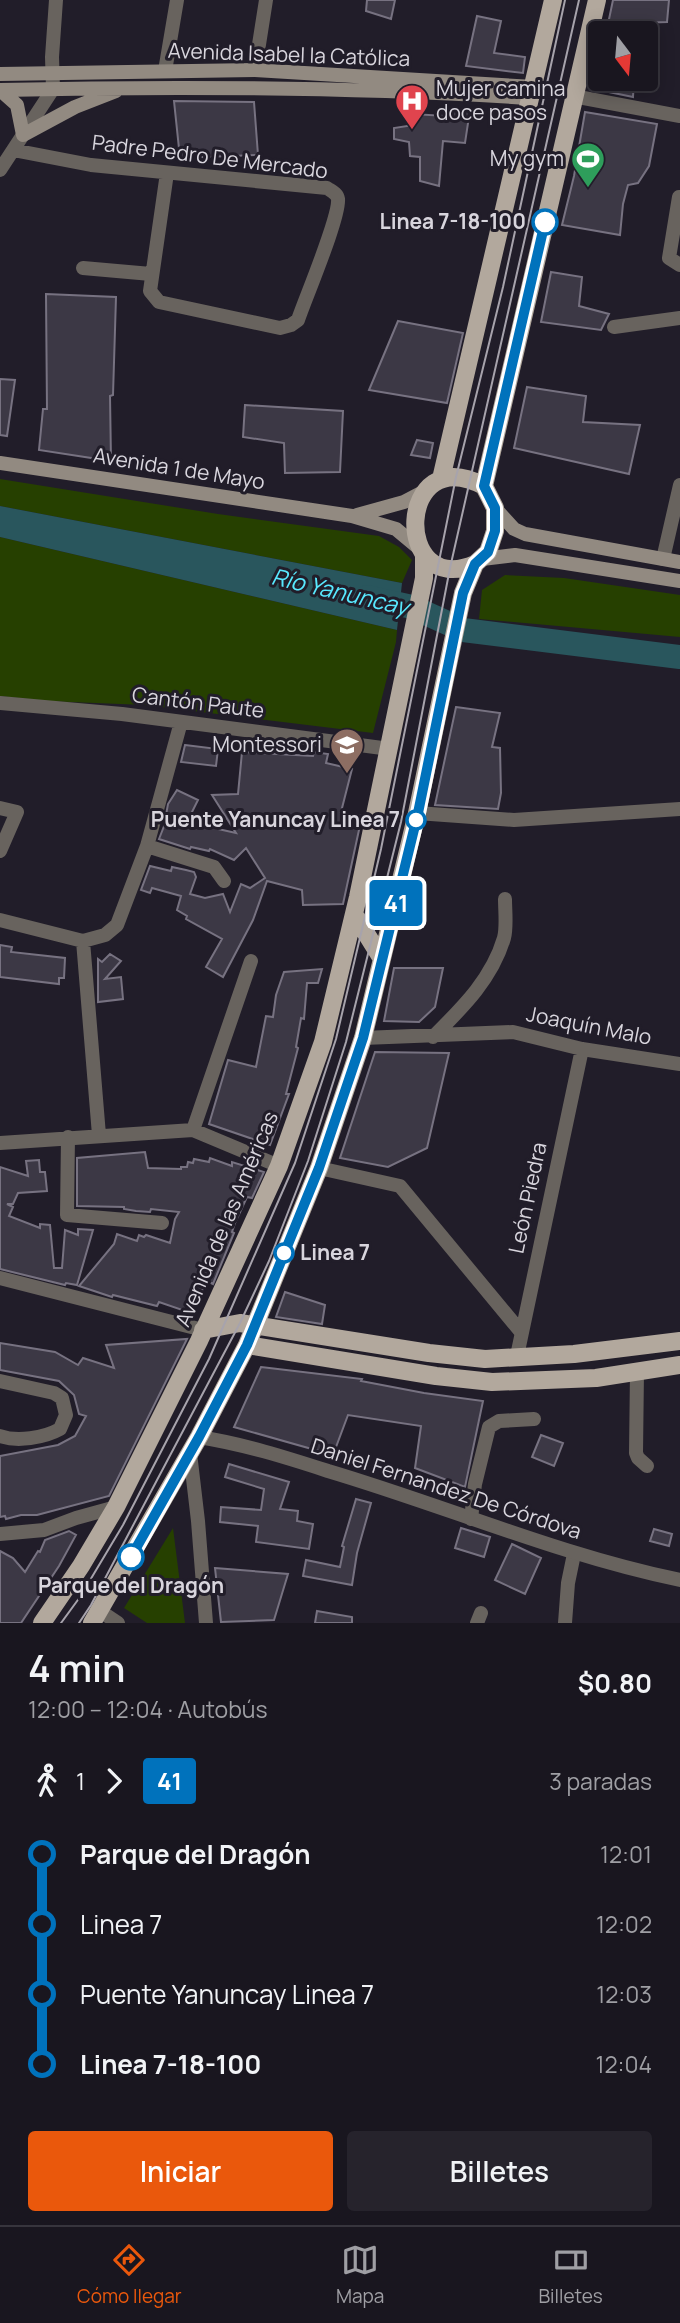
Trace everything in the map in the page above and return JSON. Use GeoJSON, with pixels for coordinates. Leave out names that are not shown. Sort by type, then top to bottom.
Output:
{"type":"FeatureCollection","features":[{"type":"Feature","properties":{"kind":"main road"},"geometry":{"type":"LineString","coordinates":[[441,479],[553,0]]}},
{"type":"Feature","properties":{"kind":"main road"},"geometry":{"type":"LineString","coordinates":[[484,486],[597,0]]}},
{"type":"Feature","properties":{"kind":"main road","name":"Avenida Isabel la Católica"},"geometry":{"type":"LineString","coordinates":[[0,74],[255,70],[532,93]]}},
{"type":"Feature","properties":{"kind":"main road","name":"Avenida Isabel la Católica"},"geometry":{"type":"LineString","coordinates":[[0,90],[124,88],[532,93]]}},
{"type":"Feature","properties":{"kind":"main road"},"geometry":{"type":"LineString","coordinates":[[0,90],[17,106],[23,135],[75,107],[124,88]]}},
{"type":"Feature","properties":{"kind":"main road","name":"Avenida 1 de Mayo"},"geometry":{"type":"LineString","coordinates":[[0,463],[352,516],[396,530],[422,552]]}},
{"type":"Feature","properties":{"kind":"main road"},"geometry":{"type":"LineString","coordinates":[[425,491],[441,479],[464,477],[484,486],[495,508],[514,529],[525,534],[680,562]]}},
{"type":"Feature","properties":{"kind":"main road","name":"Avenida 1 de Mayo"},"geometry":{"type":"LineString","coordinates":[[352,516],[404,502],[425,491]]}},
{"type":"Feature","properties":{"kind":"main road","name":"Avenida de las Américas"},"geometry":{"type":"LineString","coordinates":[[42,1623],[116,1507],[203,1330],[279,1167],[323,1042],[390,749],[424,578],[422,552],[415,535],[415,515],[425,491]]}},
{"type":"Feature","properties":{"kind":"main road"},"geometry":{"type":"LineString","coordinates":[[96,1617],[199,1437],[247,1345],[319,1168],[363,1038],[418,813],[463,593],[478,561],[488,552],[495,531],[495,508]]}},
{"type":"Feature","properties":{"kind":"main road"},"geometry":{"type":"LineString","coordinates":[[422,552],[437,565],[450,568],[515,555],[680,581]]}},
{"type":"Feature","properties":{"kind":"main road"},"geometry":{"type":"LineString","coordinates":[[354,914],[382,959]]}},
{"type":"Feature","properties":{"kind":"main road"},"geometry":{"type":"LineString","coordinates":[[203,1330],[232,1324],[255,1326],[485,1359],[574,1354],[680,1341]]}},
{"type":"Feature","properties":{"kind":"main road"},"geometry":{"type":"LineString","coordinates":[[247,1345],[436,1376],[492,1382],[584,1379],[680,1365]]}},
{"type":"Feature","properties":{"kind":"street"},"geometry":{"type":"LineString","coordinates":[[0,170],[53,89],[56,0]]}},
{"type":"Feature","properties":{"kind":"street"},"geometry":{"type":"LineString","coordinates":[[165,71],[178,0]]}},
{"type":"Feature","properties":{"kind":"street"},"geometry":{"type":"LineString","coordinates":[[255,70],[266,0]]}},
{"type":"Feature","properties":{"kind":"street"},"geometry":{"type":"LineString","coordinates":[[573,96],[680,116]]}},
{"type":"Feature","properties":{"kind":"street","name":"Padre Pedro De Mercado"},"geometry":{"type":"LineString","coordinates":[[13,150],[91,165],[327,188],[335,193],[338,199],[335,219],[298,320],[291,326],[280,328],[159,302],[150,291],[151,274]]}},
{"type":"Feature","properties":{"kind":"street"},"geometry":{"type":"LineString","coordinates":[[83,268],[151,274],[167,173]]}},
{"type":"Feature","properties":{"kind":"street"},"geometry":{"type":"LineString","coordinates":[[679,197],[669,258],[680,265]]}},
{"type":"Feature","properties":{"kind":"street"},"geometry":{"type":"LineString","coordinates":[[614,327],[680,318]]}},
{"type":"Feature","properties":{"kind":"street"},"geometry":{"type":"LineString","coordinates":[[663,559],[680,485]]}},
{"type":"Feature","properties":{"kind":"street","name":"Cantón Paute"},"geometry":{"type":"LineString","coordinates":[[0,703],[122,714],[390,749]]}},
{"type":"Feature","properties":{"kind":"street"},"geometry":{"type":"LineString","coordinates":[[0,920],[83,941],[106,935],[117,925],[147,845],[181,722]]}},
{"type":"Feature","properties":{"kind":"street"},"geometry":{"type":"LineString","coordinates":[[0,808],[17,812],[0,850]]}},
{"type":"Feature","properties":{"kind":"street"},"geometry":{"type":"LineString","coordinates":[[418,813],[514,820],[680,809]]}},
{"type":"Feature","properties":{"kind":"street"},"geometry":{"type":"LineString","coordinates":[[147,845],[210,865],[218,870],[224,881]]}},
{"type":"Feature","properties":{"kind":"street"},"geometry":{"type":"LineString","coordinates":[[433,1037],[477,992],[495,959],[505,936],[505,899]]}},
{"type":"Feature","properties":{"kind":"street"},"geometry":{"type":"LineString","coordinates":[[83,941],[99,1135]]}},
{"type":"Feature","properties":{"kind":"street"},"geometry":{"type":"LineString","coordinates":[[193,1130],[251,961]]}},
{"type":"Feature","properties":{"kind":"street","name":"Joaquín Malo"},"geometry":{"type":"LineString","coordinates":[[363,1038],[513,1032],[582,1049],[680,1064]]}},
{"type":"Feature","properties":{"kind":"street","name":"León Piedra"},"geometry":{"type":"LineString","coordinates":[[517,1356],[582,1049]]}},
{"type":"Feature","properties":{"kind":"street"},"geometry":{"type":"LineString","coordinates":[[0,1143],[193,1130],[279,1167]]}},
{"type":"Feature","properties":{"kind":"street"},"geometry":{"type":"LineString","coordinates":[[68,1137],[67,1215],[162,1223]]}},
{"type":"Feature","properties":{"kind":"street"},"geometry":{"type":"LineString","coordinates":[[319,1168],[400,1186],[521,1332]]}},
{"type":"Feature","properties":{"kind":"street"},"geometry":{"type":"LineString","coordinates":[[0,1278],[203,1330]]}},
{"type":"Feature","properties":{"kind":"street"},"geometry":{"type":"LineString","coordinates":[[637,1371],[636,1453],[647,1466]]}},
{"type":"Feature","properties":{"kind":"street"},"geometry":{"type":"LineString","coordinates":[[0,1381],[54,1393],[62,1398],[66,1415],[60,1429],[48,1434],[22,1438],[0,1436]]}},
{"type":"Feature","properties":{"kind":"street"},"geometry":{"type":"LineString","coordinates":[[471,1519],[475,1484],[489,1427],[499,1421],[534,1419]]}},
{"type":"Feature","properties":{"kind":"street","name":"Daniel Fernandez De Córdova"},"geometry":{"type":"LineString","coordinates":[[199,1437],[265,1451],[401,1493],[574,1554],[680,1580]]}},
{"type":"Feature","properties":{"kind":"street"},"geometry":{"type":"LineString","coordinates":[[190,1453],[206,1623]]}},
{"type":"Feature","properties":{"kind":"street"},"geometry":{"type":"LineString","coordinates":[[0,1534],[44,1530],[116,1507]]}},
{"type":"Feature","properties":{"kind":"street"},"geometry":{"type":"LineString","coordinates":[[76,1518],[89,1524],[97,1539]]}},
{"type":"Feature","properties":{"kind":"street"},"geometry":{"type":"LineString","coordinates":[[565,1623],[568,1583],[574,1554]]}},
{"type":"Feature","properties":{"kind":"street"},"geometry":{"type":"LineString","coordinates":[[96,1617],[118,1623]]}},
{"type":"Feature","properties":{"kind":"green space"},"geometry":{"type":"Polygon","coordinates":[[[0,479],[218,514],[379,536],[399,547],[412,560],[402,583],[0,506],[0,479]]]}},
{"type":"Feature","properties":{"kind":"green space"},"geometry":{"type":"Polygon","coordinates":[[[0,537],[397,630],[373,733],[145,705],[46,701],[0,696],[0,537]]]}},
{"type":"Feature","properties":{"kind":"green space"},"geometry":{"type":"Polygon","coordinates":[[[505,575],[564,578],[680,595],[680,637],[479,619],[482,590],[505,575]]]}},
{"type":"Feature","properties":{"kind":"green space","name":"Parque del Dragón"},"geometry":{"type":"Polygon","coordinates":[[[173,1528],[185,1623],[147,1623],[124,1608],[173,1528]]]}},
{"type":"Feature","properties":{"kind":"water"},"geometry":{"type":"Polygon","coordinates":[[[0,506],[402,583],[397,630],[0,537],[0,506]]]}},
{"type":"Feature","properties":{"kind":"building"},"geometry":{"type":"Polygon","coordinates":[[[367,0],[395,0],[391,19],[366,11],[367,0]]]}},
{"type":"Feature","properties":{"kind":"building"},"geometry":{"type":"Polygon","coordinates":[[[613,0],[669,0],[667,22],[609,21],[613,0]]]}},
{"type":"Feature","properties":{"kind":"building"},"geometry":{"type":"Polygon","coordinates":[[[477,16],[501,21],[494,53],[525,57],[523,73],[466,66],[477,16]]]}},
{"type":"Feature","properties":{"kind":"building"},"geometry":{"type":"Polygon","coordinates":[[[604,91],[633,91],[633,97],[604,91]]]}},
{"type":"Feature","properties":{"kind":"building"},"geometry":{"type":"Polygon","coordinates":[[[174,101],[254,102],[258,155],[180,158],[174,101]]]}},
{"type":"Feature","properties":{"kind":"building"},"geometry":{"type":"Polygon","coordinates":[[[446,110],[470,110],[465,143],[443,141],[439,186],[420,181],[420,157],[410,156],[409,142],[394,139],[394,128],[414,125],[413,114],[445,116],[446,110]]]}},
{"type":"Feature","properties":{"kind":"building"},"geometry":{"type":"Polygon","coordinates":[[[585,112],[657,124],[649,166],[638,183],[628,185],[620,235],[562,225],[585,112]]]}},
{"type":"Feature","properties":{"kind":"building"},"geometry":{"type":"Polygon","coordinates":[[[551,272],[582,277],[579,306],[609,314],[601,330],[541,322],[551,272]]]}},
{"type":"Feature","properties":{"kind":"building"},"geometry":{"type":"Polygon","coordinates":[[[46,294],[116,297],[113,395],[110,396],[111,461],[39,450],[43,409],[47,409],[46,294]]]}},
{"type":"Feature","properties":{"kind":"building"},"geometry":{"type":"Polygon","coordinates":[[[398,321],[463,333],[447,403],[369,390],[398,321]]]}},
{"type":"Feature","properties":{"kind":"building"},"geometry":{"type":"Polygon","coordinates":[[[0,379],[15,380],[7,436],[0,435],[0,379]]]}},
{"type":"Feature","properties":{"kind":"building"},"geometry":{"type":"Polygon","coordinates":[[[527,387],[586,396],[583,422],[640,425],[629,474],[514,448],[527,387]]]}},
{"type":"Feature","properties":{"kind":"building"},"geometry":{"type":"Polygon","coordinates":[[[245,405],[343,411],[340,472],[285,473],[284,443],[243,437],[245,405]]]}},
{"type":"Feature","properties":{"kind":"building"},"geometry":{"type":"Polygon","coordinates":[[[417,440],[433,443],[430,458],[411,455],[417,440]]]}},
{"type":"Feature","properties":{"kind":"building"},"geometry":{"type":"Polygon","coordinates":[[[456,707],[500,713],[492,747],[500,748],[501,793],[498,809],[435,805],[456,707]]]}},
{"type":"Feature","properties":{"kind":"building"},"geometry":{"type":"Polygon","coordinates":[[[185,745],[218,749],[216,766],[181,762],[185,745]]]}},
{"type":"Feature","properties":{"kind":"building"},"geometry":{"type":"Polygon","coordinates":[[[242,752],[313,756],[314,752],[328,754],[326,763],[352,769],[341,812],[362,816],[343,904],[303,905],[302,890],[267,881],[253,920],[223,977],[206,967],[222,939],[186,919],[187,916],[177,910],[181,896],[152,888],[150,893],[141,890],[150,866],[171,871],[172,867],[186,870],[194,872],[196,877],[190,894],[205,898],[223,894],[230,912],[241,884],[250,888],[265,878],[246,848],[234,860],[210,849],[190,849],[159,839],[168,816],[168,804],[177,790],[198,800],[187,822],[236,833],[212,795],[238,794],[242,752]]]}},
{"type":"Feature","properties":{"kind":"building"},"geometry":{"type":"Polygon","coordinates":[[[0,945],[12,947],[11,952],[65,958],[64,978],[59,978],[59,984],[0,977],[0,945]]]}},
{"type":"Feature","properties":{"kind":"building"},"geometry":{"type":"Polygon","coordinates":[[[110,954],[121,961],[105,979],[121,977],[123,999],[98,1002],[98,959],[102,962],[110,954]]]}},
{"type":"Feature","properties":{"kind":"building"},"geometry":{"type":"Polygon","coordinates":[[[394,968],[443,968],[435,1007],[419,1022],[384,1021],[394,968]]]}},
{"type":"Feature","properties":{"kind":"building"},"geometry":{"type":"Polygon","coordinates":[[[322,969],[318,983],[307,983],[304,1019],[301,1018],[298,1048],[286,1094],[289,1094],[270,1145],[209,1124],[228,1060],[256,1067],[266,1016],[273,1017],[276,995],[284,972],[322,969]]]}},
{"type":"Feature","properties":{"kind":"building"},"geometry":{"type":"Polygon","coordinates":[[[375,1052],[449,1053],[427,1148],[388,1167],[340,1158],[375,1052]]]}},
{"type":"Feature","properties":{"kind":"building"},"geometry":{"type":"Polygon","coordinates":[[[145,1152],[148,1168],[181,1169],[187,1167],[188,1162],[193,1163],[194,1159],[209,1162],[210,1158],[232,1166],[232,1162],[264,1172],[252,1198],[247,1197],[235,1223],[234,1233],[213,1284],[207,1281],[195,1304],[185,1311],[159,1302],[157,1306],[113,1295],[112,1297],[79,1286],[114,1244],[117,1234],[137,1241],[139,1235],[146,1235],[170,1243],[179,1212],[77,1206],[77,1158],[145,1152]]]}},
{"type":"Feature","properties":{"kind":"building"},"geometry":{"type":"Polygon","coordinates":[[[39,1160],[40,1172],[45,1172],[47,1191],[18,1193],[13,1204],[7,1204],[13,1207],[9,1216],[40,1228],[40,1224],[50,1225],[54,1268],[62,1268],[65,1230],[78,1235],[78,1229],[93,1230],[77,1285],[65,1285],[0,1269],[0,1167],[28,1176],[26,1161],[39,1160]]]}},
{"type":"Feature","properties":{"kind":"building"},"geometry":{"type":"Polygon","coordinates":[[[285,1292],[325,1305],[322,1324],[276,1317],[285,1292]]]}},
{"type":"Feature","properties":{"kind":"building"},"geometry":{"type":"Polygon","coordinates":[[[187,1339],[109,1496],[37,1515],[6,1519],[5,1516],[0,1517],[0,1456],[58,1445],[75,1436],[86,1416],[79,1414],[74,1395],[59,1381],[0,1370],[0,1343],[55,1352],[78,1365],[83,1358],[114,1368],[106,1345],[187,1339]]]}},
{"type":"Feature","properties":{"kind":"building"},"geometry":{"type":"Polygon","coordinates":[[[261,1367],[362,1379],[361,1381],[424,1393],[483,1401],[465,1487],[415,1468],[421,1426],[348,1415],[333,1455],[234,1427],[261,1367]]]}},
{"type":"Feature","properties":{"kind":"building"},"geometry":{"type":"Polygon","coordinates":[[[541,1435],[563,1443],[554,1466],[532,1457],[541,1435]]]}},
{"type":"Feature","properties":{"kind":"building"},"geometry":{"type":"Polygon","coordinates":[[[229,1464],[289,1482],[280,1509],[298,1511],[297,1521],[313,1524],[309,1549],[256,1542],[258,1526],[220,1522],[221,1507],[261,1510],[264,1489],[225,1477],[229,1464]]]}},
{"type":"Feature","properties":{"kind":"building"},"geometry":{"type":"Polygon","coordinates":[[[356,1499],[371,1503],[357,1553],[352,1585],[303,1576],[306,1560],[340,1567],[342,1546],[356,1499]]]}},
{"type":"Feature","properties":{"kind":"building"},"geometry":{"type":"Polygon","coordinates":[[[461,1528],[490,1537],[484,1557],[455,1548],[461,1528]]]}},
{"type":"Feature","properties":{"kind":"building"},"geometry":{"type":"Polygon","coordinates":[[[654,1529],[672,1534],[669,1546],[650,1541],[654,1529]]]}},
{"type":"Feature","properties":{"kind":"building"},"geometry":{"type":"Polygon","coordinates":[[[69,1531],[76,1535],[21,1623],[0,1623],[0,1551],[13,1558],[25,1572],[38,1551],[40,1552],[45,1540],[69,1531]]]}},
{"type":"Feature","properties":{"kind":"building"},"geometry":{"type":"Polygon","coordinates":[[[512,1544],[541,1558],[525,1594],[495,1580],[512,1544]]]}},
{"type":"Feature","properties":{"kind":"building"},"geometry":{"type":"Polygon","coordinates":[[[215,1568],[288,1574],[274,1620],[221,1622],[215,1568]]]}},
{"type":"Feature","properties":{"kind":"building"},"geometry":{"type":"Polygon","coordinates":[[[317,1611],[352,1617],[352,1623],[315,1623],[317,1611]]]}},
{"type":"Feature","properties":{"kind":"waterway","name":"Río Yanuncay"},"geometry":{"type":"LineString","coordinates":[[367,597],[412,607],[463,630],[680,657]]}},
{"type":"Feature","properties":{"kind":"tram line"},"geometry":{"type":"LineString","coordinates":[[61,1623],[80,1597],[123,1525],[209,1359],[295,1163],[336,1039],[381,849],[456,477],[503,287],[565,0]]}},
{"type":"Feature","properties":{"kind":"tram line"},"geometry":{"type":"LineString","coordinates":[[79,1623],[240,1323],[269,1261],[308,1161],[346,1042],[401,822],[450,568],[579,0]]}},
{"type":"Feature","properties":{"kind":"bus line","name":"41"},"geometry":{"type":"LineString","coordinates":[[131,1557],[247,1345],[319,1168],[363,1038],[418,813],[463,593],[475,564],[488,552],[495,531],[495,508],[484,486],[545,222]]}},
{"type":"Feature","properties":{"kind":"place","name":"Mujer camina doce pasos"},"geometry":{"type":"Point","coordinates":[412,131]}},
{"type":"Feature","properties":{"kind":"place","name":"My gym"},"geometry":{"type":"Point","coordinates":[588,189]}},
{"type":"Feature","properties":{"kind":"place","name":"Linea 7-18-100"},"geometry":{"type":"Point","coordinates":[545,222]}},
{"type":"Feature","properties":{"kind":"place","name":"Montessori"},"geometry":{"type":"Point","coordinates":[347,775]}},
{"type":"Feature","properties":{"kind":"place","name":"Puente Yanuncay Linea 7"},"geometry":{"type":"Point","coordinates":[416,820]}},
{"type":"Feature","properties":{"kind":"place","name":"Linea 7"},"geometry":{"type":"Point","coordinates":[284,1253]}},
{"type":"Feature","properties":{"kind":"place","name":"Parque del Dragón"},"geometry":{"type":"Point","coordinates":[131,1557]}}]}
